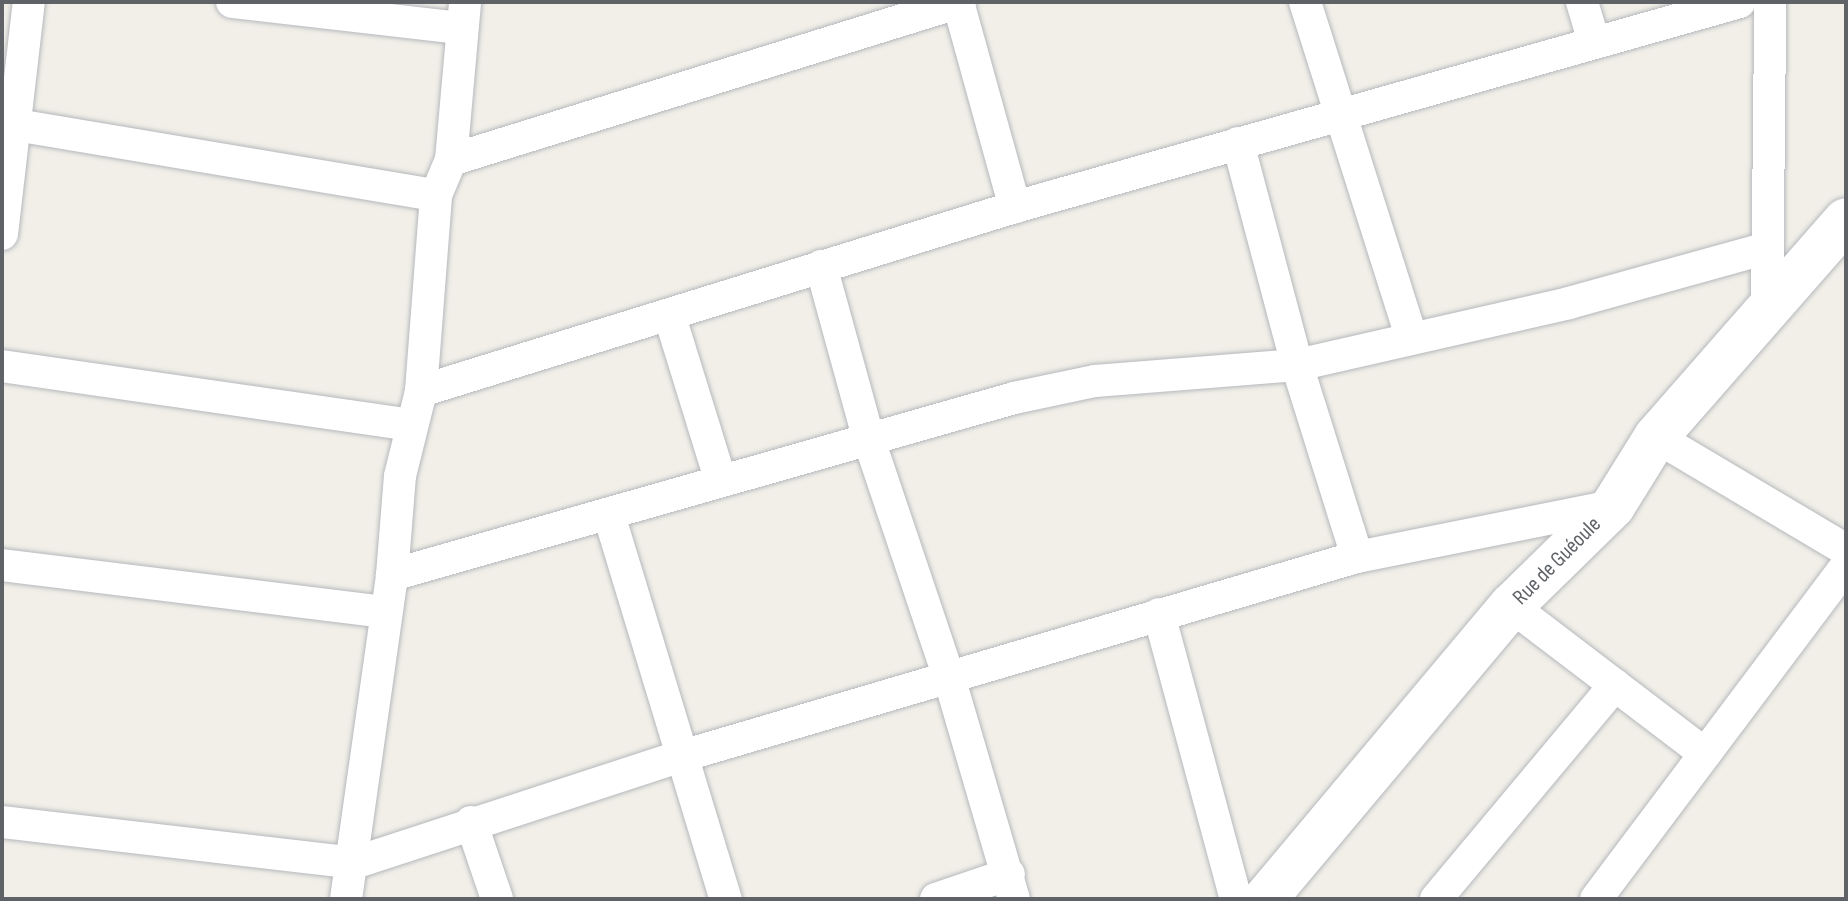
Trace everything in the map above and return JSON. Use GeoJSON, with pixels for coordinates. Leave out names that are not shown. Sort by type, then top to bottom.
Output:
{"type":"FeatureCollection","features":[{"type":"Feature","properties":{"kind":"main road","name":"Rue de Guéoule"},"geometry":{"type":"LineString","coordinates":[[1265,899],[1511,606],[1613,506],[1656,437],[1767,314],[1846,220]]}},
{"type":"Feature","properties":{"kind":"street"},"geometry":{"type":"LineString","coordinates":[[2,234],[29,2]]}},
{"type":"Feature","properties":{"kind":"street"},"geometry":{"type":"LineString","coordinates":[[232,2],[463,15],[451,160],[436,195],[421,391],[409,425],[354,863],[346,899]]}},
{"type":"Feature","properties":{"kind":"street"},"geometry":{"type":"LineString","coordinates":[[451,160],[959,2],[1015,207]]}},
{"type":"Feature","properties":{"kind":"street"},"geometry":{"type":"LineString","coordinates":[[1305,2],[1411,337]]}},
{"type":"Feature","properties":{"kind":"street"},"geometry":{"type":"LineString","coordinates":[[1582,2],[1594,42]]}},
{"type":"Feature","properties":{"kind":"street"},"geometry":{"type":"LineString","coordinates":[[421,391],[670,317],[821,266],[1015,207],[1740,2]]}},
{"type":"Feature","properties":{"kind":"street"},"geometry":{"type":"LineString","coordinates":[[1767,314],[1770,2]]}},
{"type":"Feature","properties":{"kind":"street"},"geometry":{"type":"LineString","coordinates":[[16,125],[436,195]]}},
{"type":"Feature","properties":{"kind":"street"},"geometry":{"type":"LineString","coordinates":[[1238,143],[1297,365],[1357,557]]}},
{"type":"Feature","properties":{"kind":"street"},"geometry":{"type":"LineString","coordinates":[[392,575],[609,515],[720,479],[868,437],[1095,381],[1297,365],[1569,303],[1767,248]]}},
{"type":"Feature","properties":{"kind":"street"},"geometry":{"type":"LineString","coordinates":[[821,266],[868,437],[949,677],[1012,887],[936,899]]}},
{"type":"Feature","properties":{"kind":"street"},"geometry":{"type":"LineString","coordinates":[[670,317],[720,479]]}},
{"type":"Feature","properties":{"kind":"street"},"geometry":{"type":"LineString","coordinates":[[2,366],[409,425]]}},
{"type":"Feature","properties":{"kind":"street"},"geometry":{"type":"LineString","coordinates":[[1656,437],[1846,550]]}},
{"type":"Feature","properties":{"kind":"street"},"geometry":{"type":"LineString","coordinates":[[2,822],[354,863],[471,822],[679,757],[1357,557],[1613,506]]}},
{"type":"Feature","properties":{"kind":"street"},"geometry":{"type":"LineString","coordinates":[[609,515],[679,757],[726,899]]}},
{"type":"Feature","properties":{"kind":"street"},"geometry":{"type":"LineString","coordinates":[[2,565],[384,612]]}},
{"type":"Feature","properties":{"kind":"street"},"geometry":{"type":"LineString","coordinates":[[1596,899],[1846,566]]}},
{"type":"Feature","properties":{"kind":"street"},"geometry":{"type":"LineString","coordinates":[[1511,606],[1705,754]]}},
{"type":"Feature","properties":{"kind":"street"},"geometry":{"type":"LineString","coordinates":[[1159,614],[1236,899]]}},
{"type":"Feature","properties":{"kind":"street"},"geometry":{"type":"LineString","coordinates":[[1436,899],[1615,685]]}},
{"type":"Feature","properties":{"kind":"street"},"geometry":{"type":"LineString","coordinates":[[471,822],[497,899]]}}]}
